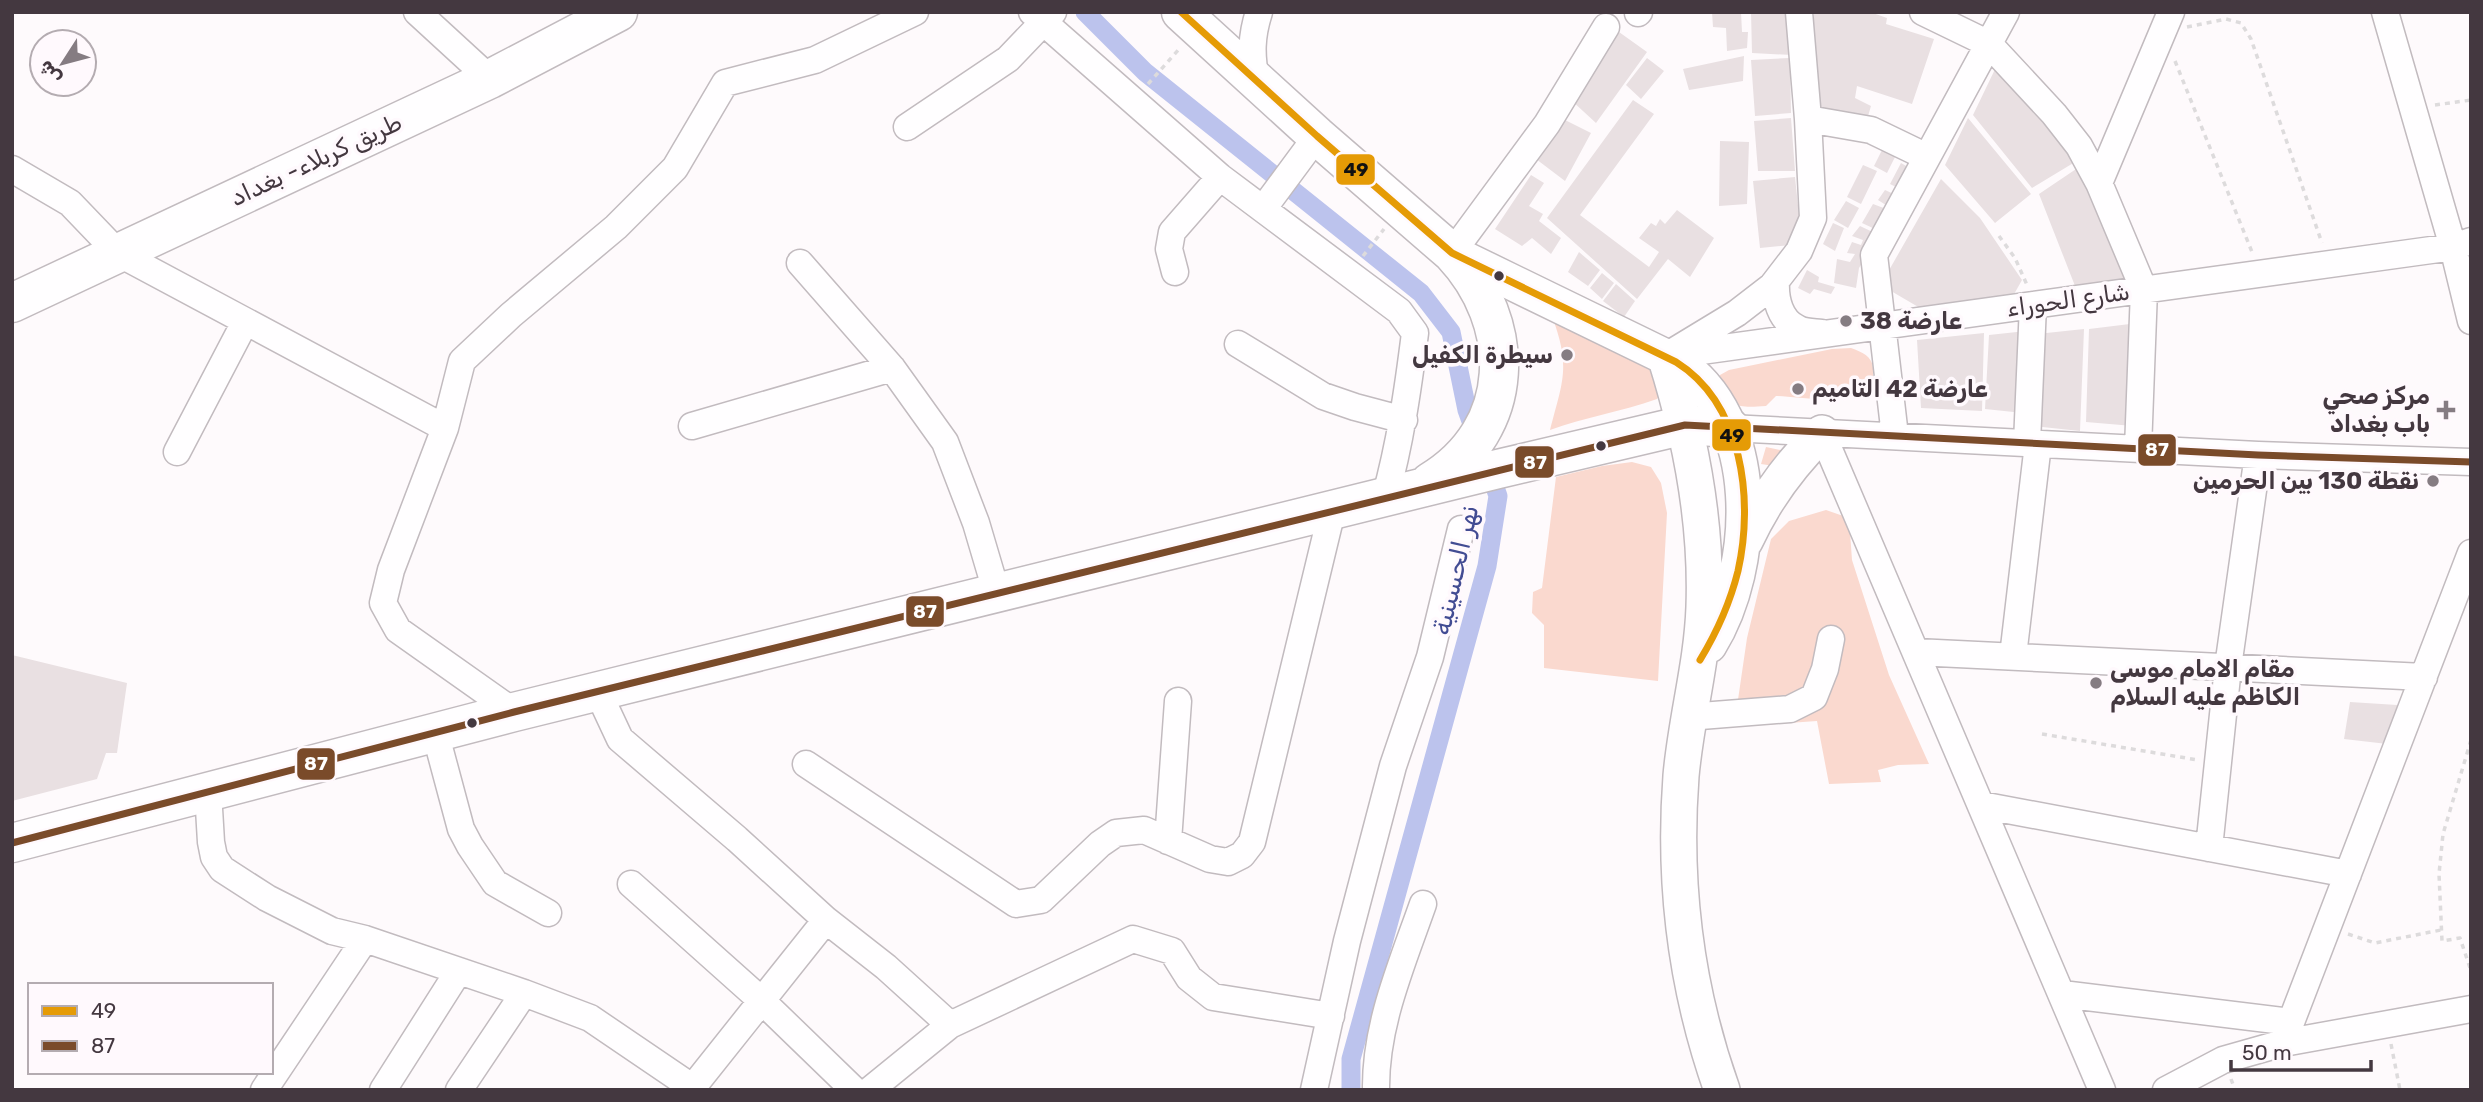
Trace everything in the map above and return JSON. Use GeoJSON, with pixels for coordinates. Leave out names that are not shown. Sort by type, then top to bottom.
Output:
{"type":"FeatureCollection","features":[{"type":"Feature","properties":{"kind":"highway","name":"طريق كربلاء- بغداد"},"geometry":{"type":"LineString","coordinates":[[12,303],[489,79],[618,12]]}},
{"type":"Feature","properties":{"kind":"highway"},"geometry":{"type":"LineString","coordinates":[[1181,12],[1256,80],[1308,149],[1452,253],[1482,292],[1497,337],[1500,369],[1487,424],[1467,452],[1415,489]]}},
{"type":"Feature","properties":{"kind":"highway"},"geometry":{"type":"LineString","coordinates":[[12,843],[514,712],[1415,489],[1685,425],[1730,428]]}},
{"type":"Feature","properties":{"kind":"main road"},"geometry":{"type":"LineString","coordinates":[[1452,253],[1665,356],[1687,369],[1705,385],[1720,405],[1730,428],[1742,487],[1742,548]]}},
{"type":"Feature","properties":{"kind":"main road"},"geometry":{"type":"LineString","coordinates":[[1665,356],[1685,425],[1699,501],[1703,554],[1704,607],[1700,660],[1688,717],[1681,775],[1680,891],[1686,948],[1697,1005],[1722,1090]]}},
{"type":"Feature","properties":{"kind":"main road"},"geometry":{"type":"LineString","coordinates":[[1700,660],[1723,618],[1742,548],[1754,522],[1784,474],[1822,433]]}},
{"type":"Feature","properties":{"kind":"street"},"geometry":{"type":"LineString","coordinates":[[418,12],[489,79]]}},
{"type":"Feature","properties":{"kind":"street"},"geometry":{"type":"LineString","coordinates":[[514,712],[398,630],[383,603],[391,570],[445,428],[462,361],[511,315],[616,227],[675,168],[724,83],[815,60],[915,12]]}},
{"type":"Feature","properties":{"kind":"street"},"geometry":{"type":"LineString","coordinates":[[1256,80],[1251,56],[1252,32],[1259,12]]}},
{"type":"Feature","properties":{"kind":"street"},"geometry":{"type":"LineString","coordinates":[[1665,356],[1755,301],[1776,282],[1799,251],[1813,218],[1799,12]]}},
{"type":"Feature","properties":{"kind":"street"},"geometry":{"type":"LineString","coordinates":[[1923,12],[1989,44],[2054,114],[2079,146],[2099,183],[2144,290],[2138,449]]}},
{"type":"Feature","properties":{"kind":"street"},"geometry":{"type":"LineString","coordinates":[[1895,436],[1874,255],[2006,12]]}},
{"type":"Feature","properties":{"kind":"street"},"geometry":{"type":"LineString","coordinates":[[2385,12],[2413,107],[2462,244],[2471,321]]}},
{"type":"Feature","properties":{"kind":"street"},"geometry":{"type":"LineString","coordinates":[[907,127],[1008,59],[1042,16],[1220,177],[1270,200],[1399,311],[1415,333],[1397,456],[1415,489]]}},
{"type":"Feature","properties":{"kind":"street"},"geometry":{"type":"LineString","coordinates":[[2099,183],[2167,22]]}},
{"type":"Feature","properties":{"kind":"street"},"geometry":{"type":"LineString","coordinates":[[1452,253],[1547,124],[1606,27]]}},
{"type":"Feature","properties":{"kind":"street"},"geometry":{"type":"LineString","coordinates":[[1808,119],[1871,130],[1927,157]]}},
{"type":"Feature","properties":{"kind":"street"},"geometry":{"type":"LineString","coordinates":[[1270,200],[1308,149]]}},
{"type":"Feature","properties":{"kind":"street"},"geometry":{"type":"LineString","coordinates":[[12,169],[70,203],[117,253],[445,428]]}},
{"type":"Feature","properties":{"kind":"street"},"geometry":{"type":"LineString","coordinates":[[1175,272],[1169,249],[1172,232],[1220,177]]}},
{"type":"Feature","properties":{"kind":"street","name":"شارع الحوراء"},"geometry":{"type":"LineString","coordinates":[[1665,356],[2462,244]]}},
{"type":"Feature","properties":{"kind":"street"},"geometry":{"type":"LineString","coordinates":[[800,263],[892,368],[945,442],[976,523],[997,594]]}},
{"type":"Feature","properties":{"kind":"street"},"geometry":{"type":"LineString","coordinates":[[1776,282],[1775,296],[1787,321],[1798,329],[1826,334]]}},
{"type":"Feature","properties":{"kind":"street"},"geometry":{"type":"LineString","coordinates":[[2013,656],[2032,443],[2032,305]]}},
{"type":"Feature","properties":{"kind":"street"},"geometry":{"type":"LineString","coordinates":[[1611,330],[1643,335],[1676,334],[1707,326],[1737,313]]}},
{"type":"Feature","properties":{"kind":"street"},"geometry":{"type":"LineString","coordinates":[[177,452],[245,322]]}},
{"type":"Feature","properties":{"kind":"street"},"geometry":{"type":"LineString","coordinates":[[1238,344],[1323,396],[1404,420]]}},
{"type":"Feature","properties":{"kind":"street"},"geometry":{"type":"LineString","coordinates":[[692,426],[892,368]]}},
{"type":"Feature","properties":{"kind":"street"},"geometry":{"type":"LineString","coordinates":[[1730,428],[2471,463]]}},
{"type":"Feature","properties":{"kind":"street"},"geometry":{"type":"LineString","coordinates":[[1822,433],[2102,1090]]}},
{"type":"Feature","properties":{"kind":"street"},"geometry":{"type":"LineString","coordinates":[[2209,848],[2228,667],[2258,455]]}},
{"type":"Feature","properties":{"kind":"street"},"geometry":{"type":"LineString","coordinates":[[806,764],[1016,904],[1041,900],[1100,844],[1116,833],[1144,830],[1210,859],[1228,862],[1242,855],[1252,842],[1332,511]]}},
{"type":"Feature","properties":{"kind":"street"},"geometry":{"type":"LineString","coordinates":[[1314,1090],[1347,941],[1389,780],[1430,657],[1461,529]]}},
{"type":"Feature","properties":{"kind":"street"},"geometry":{"type":"LineString","coordinates":[[2166,1090],[2223,1060],[2287,1032],[2471,553]]}},
{"type":"Feature","properties":{"kind":"street"},"geometry":{"type":"LineString","coordinates":[[1688,717],[1790,709],[1814,697],[1825,669],[1831,639]]}},
{"type":"Feature","properties":{"kind":"street"},"geometry":{"type":"LineString","coordinates":[[1916,652],[2424,677]]}},
{"type":"Feature","properties":{"kind":"street"},"geometry":{"type":"LineString","coordinates":[[598,692],[620,740],[950,1025]]}},
{"type":"Feature","properties":{"kind":"street"},"geometry":{"type":"LineString","coordinates":[[1168,841],[1178,701]]}},
{"type":"Feature","properties":{"kind":"street"},"geometry":{"type":"LineString","coordinates":[[435,732],[461,829],[470,846],[495,883],[548,913]]}},
{"type":"Feature","properties":{"kind":"street"},"geometry":{"type":"LineString","coordinates":[[208,792],[214,857],[222,869],[267,898],[332,931],[365,939],[590,1018],[695,1088],[826,920]]}},
{"type":"Feature","properties":{"kind":"street"},"geometry":{"type":"LineString","coordinates":[[1981,805],[2348,874]]}},
{"type":"Feature","properties":{"kind":"street"},"geometry":{"type":"LineString","coordinates":[[631,884],[762,1001],[853,1090]]}},
{"type":"Feature","properties":{"kind":"street"},"geometry":{"type":"LineString","coordinates":[[1376,1090],[1376,1068],[1387,1008],[1423,904]]}},
{"type":"Feature","properties":{"kind":"street"},"geometry":{"type":"LineString","coordinates":[[264,1090],[365,939]]}},
{"type":"Feature","properties":{"kind":"street"},"geometry":{"type":"LineString","coordinates":[[870,1090],[950,1025],[1133,939],[1172,951],[1189,978],[1213,997],[1331,1016]]}},
{"type":"Feature","properties":{"kind":"street"},"geometry":{"type":"LineString","coordinates":[[383,1090],[458,972]]}},
{"type":"Feature","properties":{"kind":"street"},"geometry":{"type":"LineString","coordinates":[[459,1090],[524,993]]}},
{"type":"Feature","properties":{"kind":"street"},"geometry":{"type":"LineString","coordinates":[[2062,994],[2287,1032],[2387,1024],[2471,1009]]}},
{"type":"Feature","properties":{"kind":"path"},"geometry":{"type":"LineString","coordinates":[[2260,274],[2167,22],[2225,19],[2241,23],[2251,39],[2329,264]]}},
{"type":"Feature","properties":{"kind":"path"},"geometry":{"type":"LineString","coordinates":[[1144,88],[1175,53]]}},
{"type":"Feature","properties":{"kind":"path"},"geometry":{"type":"LineString","coordinates":[[2413,107],[2471,100]]}},
{"type":"Feature","properties":{"kind":"path"},"geometry":{"type":"LineString","coordinates":[[1361,260],[1384,228]]}},
{"type":"Feature","properties":{"kind":"path"},"geometry":{"type":"LineString","coordinates":[[1999,236],[2023,273],[2032,305]]}},
{"type":"Feature","properties":{"kind":"path"},"geometry":{"type":"LineString","coordinates":[[2042,734],[2218,764]]}},
{"type":"Feature","properties":{"kind":"path"},"geometry":{"type":"LineString","coordinates":[[2471,740],[2443,834],[2439,874],[2442,942],[2460,938],[2471,971]]}},
{"type":"Feature","properties":{"kind":"path"},"geometry":{"type":"LineString","coordinates":[[2328,926],[2375,943],[2441,930]]}},
{"type":"Feature","properties":{"kind":"path"},"geometry":{"type":"LineString","coordinates":[[2387,1024],[2400,1090]]}},
{"type":"Feature","properties":{"kind":"shaded area"},"geometry":{"type":"Polygon","coordinates":[[[1553,319],[1599,344],[1649,360],[1665,385],[1657,399],[1550,430],[1563,375],[1562,350],[1553,319]]]}},
{"type":"Feature","properties":{"kind":"shaded area"},"geometry":{"type":"Polygon","coordinates":[[[1851,348],[1868,357],[1873,368],[1871,382],[1864,391],[1852,396],[1820,399],[1776,396],[1766,406],[1749,407],[1732,402],[1717,385],[1720,375],[1729,370],[1832,349],[1851,348]]]}},
{"type":"Feature","properties":{"kind":"shaded area"},"geometry":{"type":"Polygon","coordinates":[[[1766,447],[1789,452],[1786,468],[1761,464],[1766,447]]]}},
{"type":"Feature","properties":{"kind":"shaded area"},"geometry":{"type":"Polygon","coordinates":[[[1632,462],[1651,467],[1661,483],[1667,513],[1658,681],[1544,668],[1544,625],[1532,613],[1533,592],[1542,588],[1556,477],[1632,462]]]}},
{"type":"Feature","properties":{"kind":"shaded area"},"geometry":{"type":"Polygon","coordinates":[[[1826,510],[1849,518],[1852,560],[1889,675],[1929,764],[1898,765],[1878,770],[1881,782],[1829,784],[1817,721],[1734,727],[1747,638],[1771,539],[1789,521],[1826,510]]]}},
{"type":"Feature","properties":{"kind":"building"},"geometry":{"type":"Polygon","coordinates":[[[1712,12],[1741,12],[1742,32],[1748,32],[1747,48],[1727,51],[1726,28],[1713,27],[1712,12]]]}},
{"type":"Feature","properties":{"kind":"building"},"geometry":{"type":"Polygon","coordinates":[[[1751,12],[1791,12],[1792,55],[1752,53],[1751,12]]]}},
{"type":"Feature","properties":{"kind":"building"},"geometry":{"type":"Polygon","coordinates":[[[1814,12],[1870,12],[1887,18],[1886,24],[1934,39],[1912,104],[1857,86],[1855,98],[1871,106],[1866,123],[1812,111],[1814,12]]]}},
{"type":"Feature","properties":{"kind":"building"},"geometry":{"type":"Polygon","coordinates":[[[1619,32],[1647,52],[1596,123],[1571,100],[1619,32]]]}},
{"type":"Feature","properties":{"kind":"building"},"geometry":{"type":"Polygon","coordinates":[[[1744,56],[1743,81],[1689,90],[1683,69],[1744,56]]]}},
{"type":"Feature","properties":{"kind":"building"},"geometry":{"type":"Polygon","coordinates":[[[1647,58],[1664,71],[1641,99],[1626,85],[1647,58]]]}},
{"type":"Feature","properties":{"kind":"building"},"geometry":{"type":"Polygon","coordinates":[[[1790,58],[1791,113],[1755,116],[1751,60],[1790,58]]]}},
{"type":"Feature","properties":{"kind":"building"},"geometry":{"type":"Polygon","coordinates":[[[1998,63],[2080,159],[2032,188],[1973,115],[1998,63]]]}},
{"type":"Feature","properties":{"kind":"building"},"geometry":{"type":"Polygon","coordinates":[[[1633,100],[1654,114],[1580,215],[1649,267],[1659,252],[1639,238],[1651,223],[1656,226],[1660,219],[1665,224],[1677,210],[1714,238],[1690,277],[1668,259],[1637,299],[1547,218],[1633,100]]]}},
{"type":"Feature","properties":{"kind":"building"},"geometry":{"type":"Polygon","coordinates":[[[1559,117],[1591,133],[1565,181],[1536,159],[1559,117]]]}},
{"type":"Feature","properties":{"kind":"building"},"geometry":{"type":"Polygon","coordinates":[[[1791,118],[1795,171],[1758,171],[1754,121],[1791,118]]]}},
{"type":"Feature","properties":{"kind":"building"},"geometry":{"type":"Polygon","coordinates":[[[1968,118],[2031,194],[1995,223],[1945,165],[1968,118]]]}},
{"type":"Feature","properties":{"kind":"building"},"geometry":{"type":"Polygon","coordinates":[[[1720,141],[1749,142],[1747,204],[1719,206],[1720,141]]]}},
{"type":"Feature","properties":{"kind":"building"},"geometry":{"type":"Polygon","coordinates":[[[1884,146],[1897,153],[1887,173],[1874,166],[1884,146]]]}},
{"type":"Feature","properties":{"kind":"building"},"geometry":{"type":"Polygon","coordinates":[[[1901,163],[1915,171],[1904,191],[1890,184],[1901,163]]]}},
{"type":"Feature","properties":{"kind":"building"},"geometry":{"type":"Polygon","coordinates":[[[1863,165],[1877,171],[1861,204],[1847,197],[1863,165]]]}},
{"type":"Feature","properties":{"kind":"building"},"geometry":{"type":"Polygon","coordinates":[[[2082,165],[2137,283],[2077,291],[2039,194],[2082,165]]]}},
{"type":"Feature","properties":{"kind":"building"},"geometry":{"type":"Polygon","coordinates":[[[1531,175],[1544,183],[1529,206],[1543,214],[1539,221],[1561,238],[1551,254],[1532,238],[1522,246],[1495,229],[1531,175]]]}},
{"type":"Feature","properties":{"kind":"building"},"geometry":{"type":"Polygon","coordinates":[[[1795,177],[1802,244],[1760,248],[1753,181],[1795,177]]]}},
{"type":"Feature","properties":{"kind":"building"},"geometry":{"type":"Polygon","coordinates":[[[1941,179],[1980,218],[2022,280],[2013,296],[1959,309],[1940,304],[1920,308],[1891,291],[1888,272],[1941,179]]]}},
{"type":"Feature","properties":{"kind":"building"},"geometry":{"type":"Polygon","coordinates":[[[1885,190],[1898,196],[1892,209],[1878,200],[1885,190]]]}},
{"type":"Feature","properties":{"kind":"building"},"geometry":{"type":"Polygon","coordinates":[[[1846,201],[1859,208],[1848,228],[1834,220],[1846,201]]]}},
{"type":"Feature","properties":{"kind":"building"},"geometry":{"type":"Polygon","coordinates":[[[1873,204],[1889,210],[1879,231],[1862,223],[1873,204]]]}},
{"type":"Feature","properties":{"kind":"building"},"geometry":{"type":"Polygon","coordinates":[[[1833,223],[1844,228],[1835,251],[1823,244],[1833,223]]]}},
{"type":"Feature","properties":{"kind":"building"},"geometry":{"type":"Polygon","coordinates":[[[1860,226],[1879,235],[1859,268],[1856,288],[1834,283],[1837,259],[1850,262],[1855,254],[1847,253],[1852,242],[1861,245],[1863,240],[1852,236],[1860,226]]]}},
{"type":"Feature","properties":{"kind":"building"},"geometry":{"type":"Polygon","coordinates":[[[1579,252],[1600,270],[1588,286],[1568,272],[1579,252]]]}},
{"type":"Feature","properties":{"kind":"building"},"geometry":{"type":"Polygon","coordinates":[[[1807,270],[1819,277],[1818,282],[1835,287],[1831,294],[1814,289],[1810,294],[1798,288],[1807,270]]]}},
{"type":"Feature","properties":{"kind":"building"},"geometry":{"type":"Polygon","coordinates":[[[1602,273],[1614,283],[1602,299],[1590,288],[1602,273]]]}},
{"type":"Feature","properties":{"kind":"building"},"geometry":{"type":"Polygon","coordinates":[[[1616,284],[1635,301],[1624,317],[1603,301],[1616,284]]]}},
{"type":"Feature","properties":{"kind":"building"},"geometry":{"type":"Polygon","coordinates":[[[2138,323],[2133,426],[2086,422],[2089,329],[2138,323]]]}},
{"type":"Feature","properties":{"kind":"building"},"geometry":{"type":"Polygon","coordinates":[[[2084,329],[2080,431],[2033,426],[2037,334],[2084,329]]]}},
{"type":"Feature","properties":{"kind":"building"},"geometry":{"type":"Polygon","coordinates":[[[2026,331],[2023,413],[1985,409],[1989,335],[2026,331]]]}},
{"type":"Feature","properties":{"kind":"building"},"geometry":{"type":"Polygon","coordinates":[[[1984,333],[1982,411],[1921,408],[1917,340],[1984,333]]]}},
{"type":"Feature","properties":{"kind":"building"},"geometry":{"type":"Polygon","coordinates":[[[12,655],[127,683],[117,753],[106,753],[97,779],[12,801],[12,655]]]}},
{"type":"Feature","properties":{"kind":"building"},"geometry":{"type":"Polygon","coordinates":[[[2350,702],[2413,706],[2396,745],[2344,739],[2350,702]]]}},
{"type":"Feature","properties":{"kind":"waterway","name":"نهر الحسينية"},"geometry":{"type":"LineString","coordinates":[[1085,12],[1145,72],[1421,293],[1451,332],[1467,410],[1476,435]]}},
{"type":"Feature","properties":{"kind":"waterway","name":"نهر الحسينية"},"geometry":{"type":"LineString","coordinates":[[1351,1090],[1351,1059],[1487,566],[1498,496],[1488,467]]}},
{"type":"Feature","properties":{"kind":"transit line","name":"49"},"geometry":{"type":"LineString","coordinates":[[1181,12],[1317,136],[1452,253],[1676,362],[1699,380],[1716,402],[1729,428],[1738,456],[1744,514],[1743,543],[1735,583],[1722,617],[1700,660]]}},
{"type":"Feature","properties":{"kind":"transit line","name":"87"},"geometry":{"type":"LineString","coordinates":[[12,843],[514,712],[1685,425],[2258,455],[2471,462]]}},
{"type":"Feature","properties":{"kind":"place","name":"عارضة 38"},"geometry":{"type":"Point","coordinates":[1846,321]}},
{"type":"Feature","properties":{"kind":"place","name":"سيطرة الكفيل"},"geometry":{"type":"Point","coordinates":[1567,355]}},
{"type":"Feature","properties":{"kind":"place","name":"عارضة 42 التاميم"},"geometry":{"type":"Point","coordinates":[1798,389]}},
{"type":"Feature","properties":{"kind":"place","name":"مركز صحي باب بغداد"},"geometry":{"type":"Point","coordinates":[2446,410]}},
{"type":"Feature","properties":{"kind":"place","name":"نقطة 130 بين الحرمين"},"geometry":{"type":"Point","coordinates":[2433,481]}},
{"type":"Feature","properties":{"kind":"place","name":"مقام الامام موسى الكاظم عليه السلام"},"geometry":{"type":"Point","coordinates":[2096,683]}}]}
